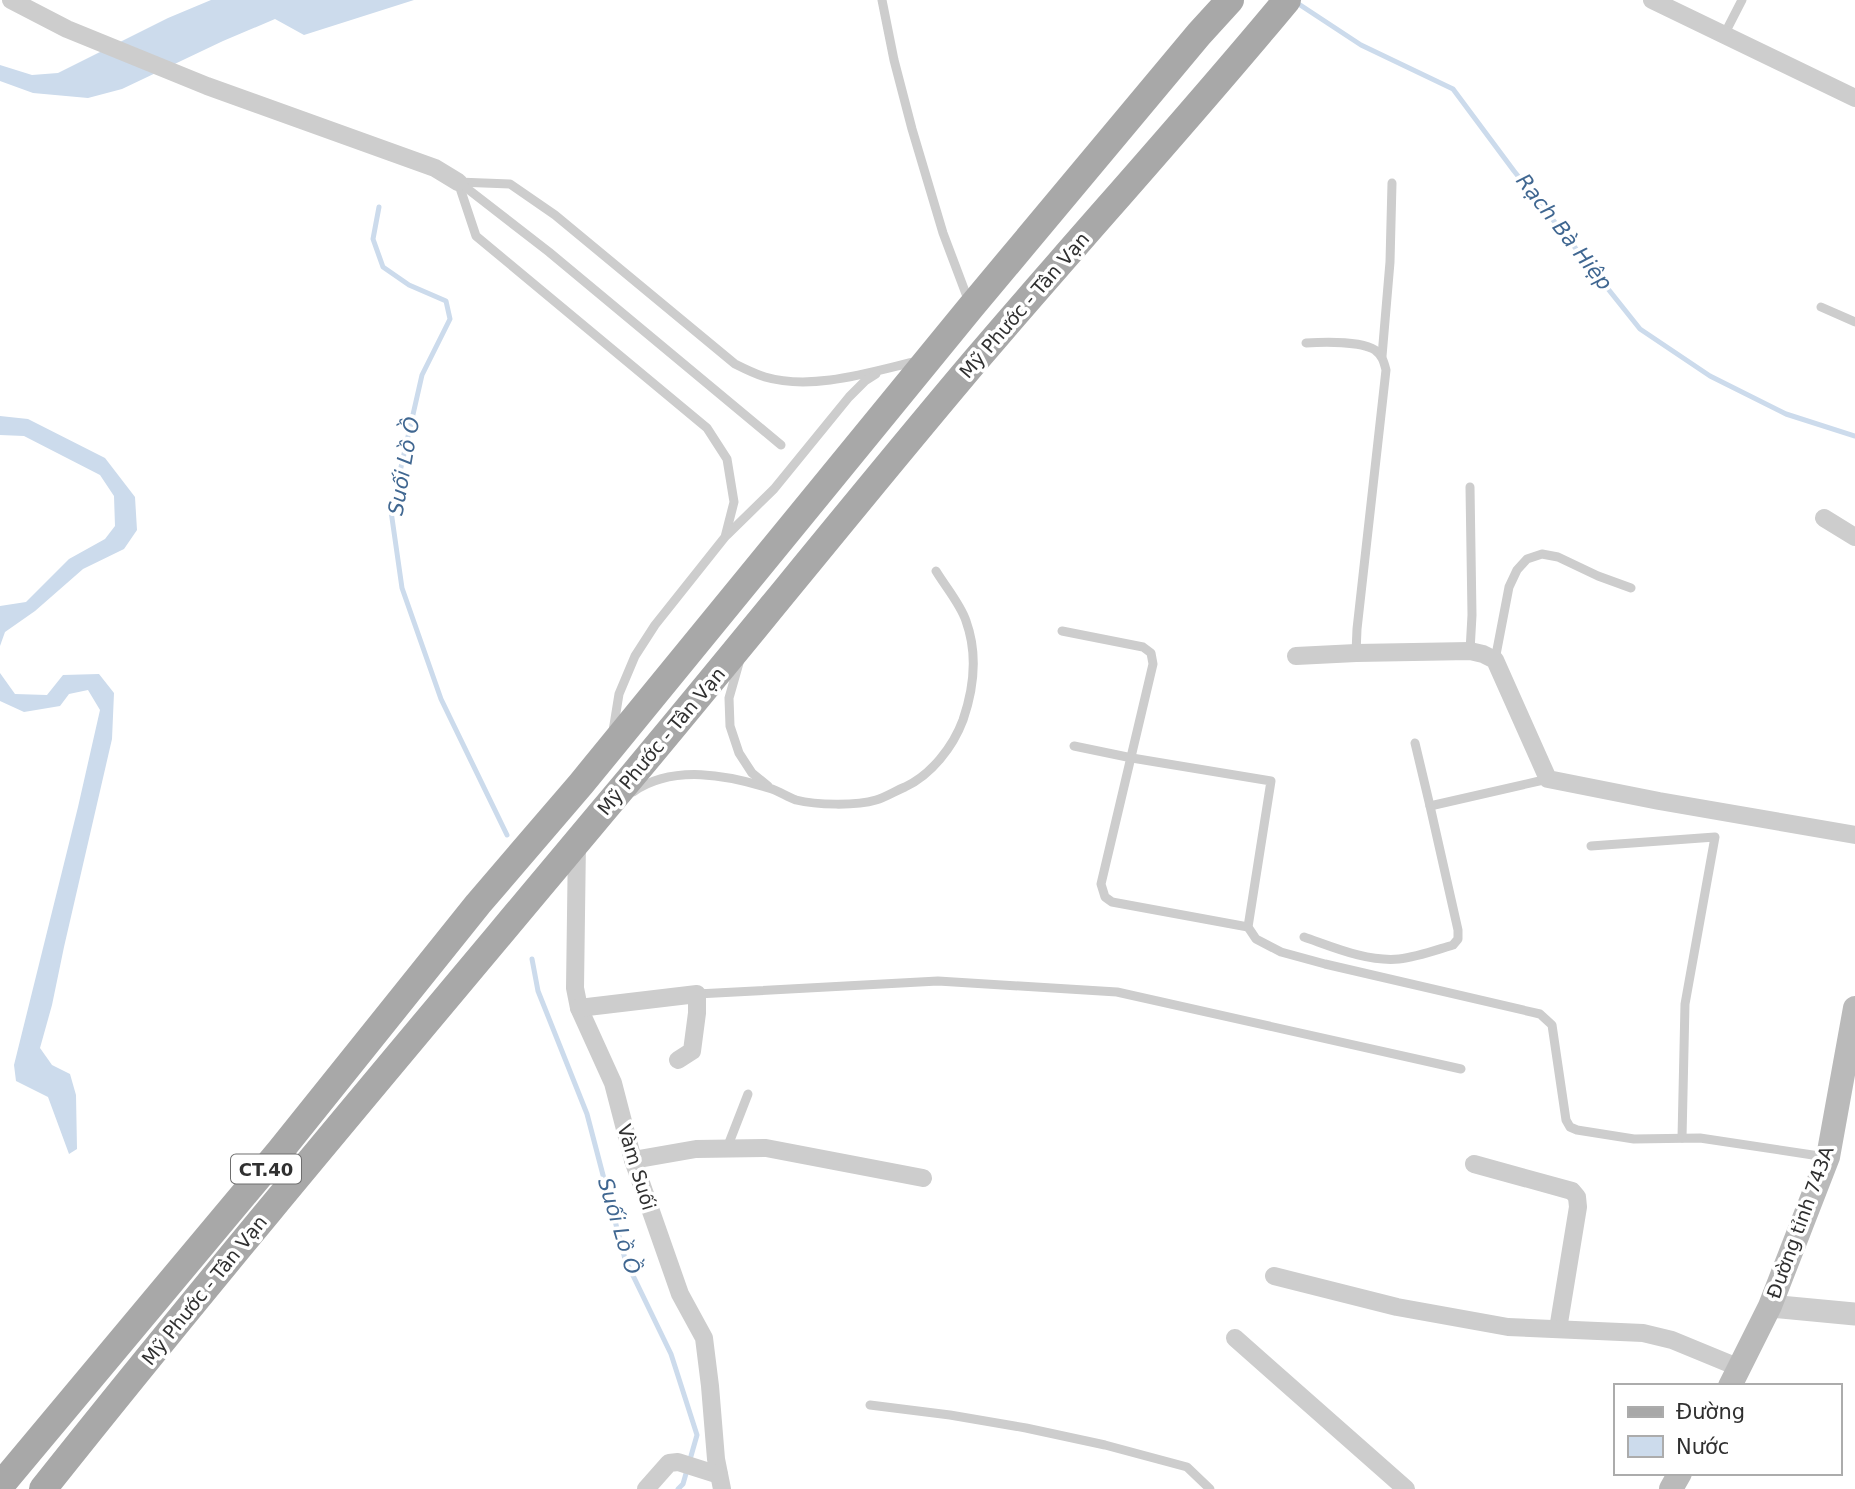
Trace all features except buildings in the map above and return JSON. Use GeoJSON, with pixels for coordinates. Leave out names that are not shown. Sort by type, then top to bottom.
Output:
{"type":"FeatureCollection","features":[{"type":"Feature","properties":{"kind":"main road","name":"Mỹ Phước - Tân Vạn"},"geometry":{"type":"LineString","coordinates":[[0,1486],[280,1151],[478,904],[610,748],[971,307],[1230,0]]}},
{"type":"Feature","properties":{"kind":"main road","name":"Mỹ Phước - Tân Vạn"},"geometry":{"type":"LineString","coordinates":[[43,1489],[284,1192],[602,813],[976,360],[1287,0]]}},
{"type":"Feature","properties":{"kind":"main road","name":"Đường tỉnh 743A"},"geometry":{"type":"LineString","coordinates":[[1735,1377],[1770,1306],[1828,1157],[1855,1008]]}},
{"type":"Feature","properties":{"kind":"street"},"geometry":{"type":"LineString","coordinates":[[11,0],[67,29],[207,86],[435,168],[458,182]]}},
{"type":"Feature","properties":{"kind":"street"},"geometry":{"type":"LineString","coordinates":[[1652,0],[1855,98]]}},
{"type":"Feature","properties":{"kind":"street"},"geometry":{"type":"LineString","coordinates":[[1824,518],[1855,537]]}},
{"type":"Feature","properties":{"kind":"street"},"geometry":{"type":"LineString","coordinates":[[1296,656],[1470,651],[1483,654],[1495,660],[1548,779],[1855,835]]}},
{"type":"Feature","properties":{"kind":"street","name":"Vàm Suối"},"geometry":{"type":"LineString","coordinates":[[577,841],[575,988],[579,1008],[613,1083],[633,1160],[680,1294],[704,1338],[716,1479]]}},
{"type":"Feature","properties":{"kind":"street"},"geometry":{"type":"LineString","coordinates":[[579,1008],[697,994],[692,1051],[678,1060]]}},
{"type":"Feature","properties":{"kind":"street"},"geometry":{"type":"LineString","coordinates":[[633,1160],[696,1149],[766,1148],[923,1178]]}},
{"type":"Feature","properties":{"kind":"street"},"geometry":{"type":"LineString","coordinates":[[1474,1164],[1572,1191],[1577,1197],[1578,1207],[1558,1329]]}},
{"type":"Feature","properties":{"kind":"street"},"geometry":{"type":"LineString","coordinates":[[1274,1276],[1397,1307],[1508,1327],[1643,1333],[1672,1340],[1735,1377]]}},
{"type":"Feature","properties":{"kind":"street"},"geometry":{"type":"LineString","coordinates":[[1770,1306],[1855,1314]]}},
{"type":"Feature","properties":{"kind":"street"},"geometry":{"type":"LineString","coordinates":[[1235,1338],[1406,1489]]}},
{"type":"Feature","properties":{"kind":"street"},"geometry":{"type":"LineString","coordinates":[[646,1489],[669,1463],[678,1462],[716,1479]]}},
{"type":"Feature","properties":{"kind":"lane"},"geometry":{"type":"LineString","coordinates":[[882,0],[912,129],[950,253],[971,307]]}},
{"type":"Feature","properties":{"kind":"lane"},"geometry":{"type":"LineString","coordinates":[[1724,35],[1742,0]]}},
{"type":"Feature","properties":{"kind":"lane"},"geometry":{"type":"LineString","coordinates":[[458,182],[510,184],[555,215],[735,364],[751,372],[804,383],[930,359]]}},
{"type":"Feature","properties":{"kind":"lane"},"geometry":{"type":"LineString","coordinates":[[458,182],[549,252],[780,444]]}},
{"type":"Feature","properties":{"kind":"lane"},"geometry":{"type":"LineString","coordinates":[[458,182],[476,236],[707,428],[727,459],[734,502],[725,537]]}},
{"type":"Feature","properties":{"kind":"lane"},"geometry":{"type":"LineString","coordinates":[[1356,653],[1386,370],[1382,356],[1390,262],[1392,183]]}},
{"type":"Feature","properties":{"kind":"lane"},"geometry":{"type":"LineString","coordinates":[[1821,307],[1855,322]]}},
{"type":"Feature","properties":{"kind":"lane"},"geometry":{"type":"LineString","coordinates":[[1306,343],[1360,345],[1374,349],[1382,356]]}},
{"type":"Feature","properties":{"kind":"lane"},"geometry":{"type":"LineString","coordinates":[[610,748],[620,694],[635,656],[655,625],[725,537],[774,489],[849,397],[865,381],[883,369]]}},
{"type":"Feature","properties":{"kind":"lane"},"geometry":{"type":"LineString","coordinates":[[1470,487],[1470,651]]}},
{"type":"Feature","properties":{"kind":"lane"},"geometry":{"type":"LineString","coordinates":[[1495,660],[1509,587],[1517,570],[1527,559],[1542,554],[1559,557],[1631,588]]}},
{"type":"Feature","properties":{"kind":"lane"},"geometry":{"type":"LineString","coordinates":[[602,813],[637,789],[667,778],[702,774],[772,789],[797,800],[846,805],[877,800],[912,784],[933,769],[959,730],[971,697],[974,656],[966,620],[936,571]]}},
{"type":"Feature","properties":{"kind":"lane"},"geometry":{"type":"LineString","coordinates":[[1062,631],[1143,648],[1151,653],[1153,664],[1101,884],[1105,897],[1112,902],[1248,927]]}},
{"type":"Feature","properties":{"kind":"lane"},"geometry":{"type":"LineString","coordinates":[[746,638],[729,698],[730,726],[739,752],[752,773],[772,789]]}},
{"type":"Feature","properties":{"kind":"lane"},"geometry":{"type":"LineString","coordinates":[[1304,937],[1344,951],[1387,959],[1400,959],[1452,945],[1458,939],[1415,743]]}},
{"type":"Feature","properties":{"kind":"lane"},"geometry":{"type":"LineString","coordinates":[[1074,746],[1271,781],[1248,927],[1256,939],[1281,952],[1325,964],[1540,1014],[1552,1025],[1566,1120],[1570,1127],[1634,1139],[1700,1138],[1828,1157]]}},
{"type":"Feature","properties":{"kind":"lane"},"geometry":{"type":"LineString","coordinates":[[1430,806],[1548,779]]}},
{"type":"Feature","properties":{"kind":"lane"},"geometry":{"type":"LineString","coordinates":[[1591,846],[1715,836],[1685,1004],[1682,1138]]}},
{"type":"Feature","properties":{"kind":"lane"},"geometry":{"type":"LineString","coordinates":[[697,994],[938,981],[1117,992],[1461,1069]]}},
{"type":"Feature","properties":{"kind":"lane"},"geometry":{"type":"LineString","coordinates":[[727,1148],[748,1094]]}},
{"type":"Feature","properties":{"kind":"lane"},"geometry":{"type":"LineString","coordinates":[[870,1405],[1026,1427],[1105,1445],[1187,1467],[1210,1489]]}},
{"type":"Feature","properties":{"kind":"water"},"geometry":{"type":"Polygon","coordinates":[[[211,0],[414,0],[304,35],[275,19],[122,89],[88,98],[33,93],[0,81],[0,65],[32,75],[58,73],[168,18],[211,0]]]}},
{"type":"Feature","properties":{"kind":"water"},"geometry":{"type":"Polygon","coordinates":[[[0,416],[28,419],[105,458],[135,497],[137,530],[124,549],[83,569],[35,611],[5,632],[0,646],[0,606],[26,602],[69,559],[105,539],[115,526],[114,496],[100,475],[24,436],[0,435],[0,416]]]}},
{"type":"Feature","properties":{"kind":"water"},"geometry":{"type":"Polygon","coordinates":[[[0,673],[15,694],[47,695],[63,675],[99,674],[114,693],[112,739],[40,1048],[52,1065],[70,1074],[76,1095],[77,1149],[69,1154],[48,1097],[16,1081],[14,1065],[100,710],[88,690],[69,694],[60,706],[24,712],[0,701],[0,673]]]}},
{"type":"Feature","properties":{"kind":"waterway","name":"Rạch Bà Hiệp"},"geometry":{"type":"LineString","coordinates":[[1294,1],[1361,45],[1453,89],[1514,171],[1640,329],[1710,376],[1786,414],[1855,436]]}},
{"type":"Feature","properties":{"kind":"waterway","name":"Suối Lồ Ồ"},"geometry":{"type":"LineString","coordinates":[[379,207],[373,239],[383,267],[409,285],[446,301],[450,319],[422,375],[391,511],[402,588],[441,699],[507,835]]}},
{"type":"Feature","properties":{"kind":"waterway","name":"Suối Lồ Ồ"},"geometry":{"type":"LineString","coordinates":[[532,959],[538,991],[587,1114],[625,1259],[671,1354],[697,1435],[683,1484],[678,1489]]}}]}
